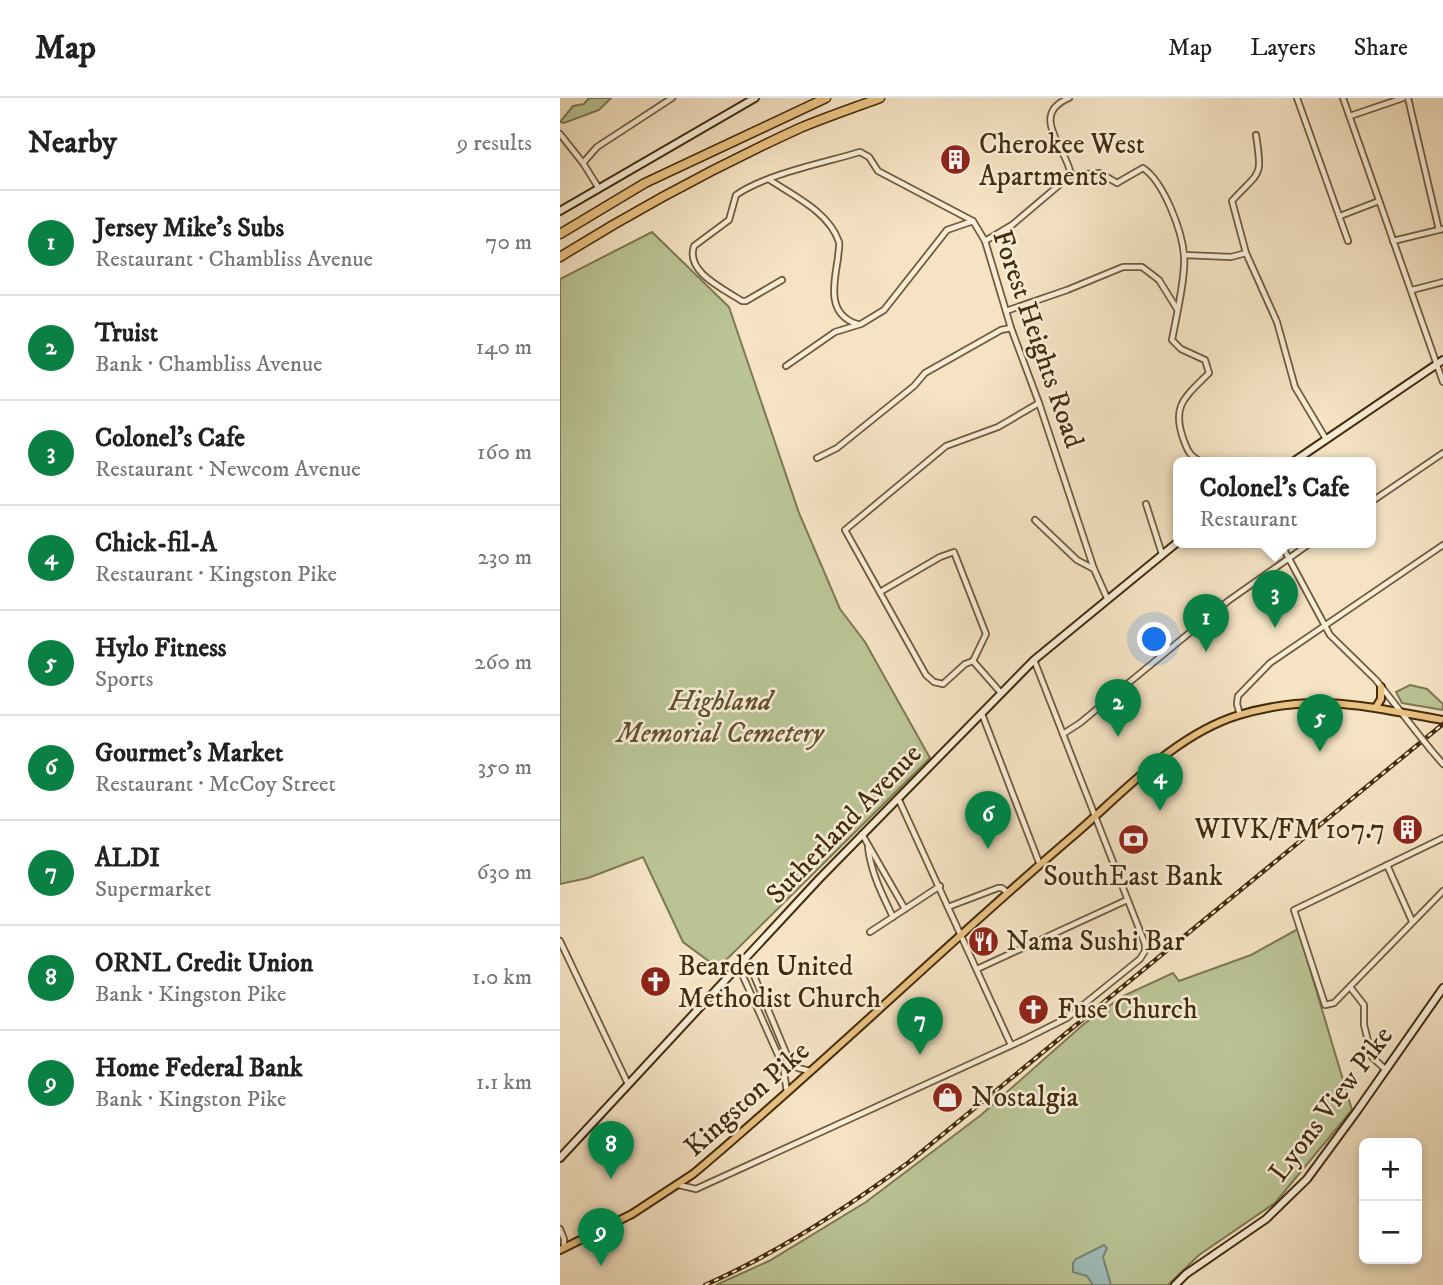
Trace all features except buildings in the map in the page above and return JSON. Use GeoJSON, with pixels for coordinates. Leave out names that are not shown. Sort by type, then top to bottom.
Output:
{"type":"FeatureCollection","features":[{"type":"Feature","properties":{"kind":"highway"},"geometry":{"type":"LineString","coordinates":[[560,234],[645,183],[826,98]]}},
{"type":"Feature","properties":{"kind":"highway"},"geometry":{"type":"LineString","coordinates":[[560,257],[656,200],[726,164],[802,127],[880,98]]}},
{"type":"Feature","properties":{"kind":"main road"},"geometry":{"type":"LineString","coordinates":[[1376,707],[1381,699],[1381,687]]}},
{"type":"Feature","properties":{"kind":"main road","name":"Kingston Pike"},"geometry":{"type":"LineString","coordinates":[[562,1249],[632,1214],[679,1185],[1095,816],[1164,757],[1198,735],[1240,715],[1278,706],[1313,702],[1340,702],[1443,720]]}},
{"type":"Feature","properties":{"kind":"street"},"geometry":{"type":"LineString","coordinates":[[583,163],[597,147],[672,98]]}},
{"type":"Feature","properties":{"kind":"street"},"geometry":{"type":"LineString","coordinates":[[560,211],[755,98]]}},
{"type":"Feature","properties":{"kind":"street"},"geometry":{"type":"LineString","coordinates":[[1069,98],[1053,108],[1050,125],[1070,165],[1071,175]]}},
{"type":"Feature","properties":{"kind":"street"},"geometry":{"type":"LineString","coordinates":[[1297,98],[1348,241]]}},
{"type":"Feature","properties":{"kind":"street"},"geometry":{"type":"LineString","coordinates":[[1343,98],[1393,241],[1440,362],[1443,383]]}},
{"type":"Feature","properties":{"kind":"street"},"geometry":{"type":"LineString","coordinates":[[1349,116],[1405,98],[1441,230],[1393,241]]}},
{"type":"Feature","properties":{"kind":"street"},"geometry":{"type":"LineString","coordinates":[[560,134],[598,187]]}},
{"type":"Feature","properties":{"kind":"street"},"geometry":{"type":"LineString","coordinates":[[1256,135],[1260,170],[1252,182],[1232,201],[1233,210],[1246,253],[1276,322],[1295,387],[1326,439]]}},
{"type":"Feature","properties":{"kind":"street","name":"Forest Heights Road"},"geometry":{"type":"LineString","coordinates":[[771,179],[860,152],[869,157],[878,170],[974,220],[985,241],[1006,311],[1094,569],[1107,598]]}},
{"type":"Feature","properties":{"kind":"street"},"geometry":{"type":"LineString","coordinates":[[985,241],[1012,225],[1071,175],[1100,173],[1117,183],[1143,169],[1153,178],[1172,210],[1184,255],[1172,340],[1181,349],[1205,360],[1209,373],[1189,393],[1177,413],[1188,453],[1194,457]]}},
{"type":"Feature","properties":{"kind":"street"},"geometry":{"type":"LineString","coordinates":[[782,280],[746,301],[741,301],[698,271],[691,255],[694,246],[729,220],[736,195],[747,187],[771,179],[825,219],[840,243],[833,288],[835,304],[844,318],[861,324]]}},
{"type":"Feature","properties":{"kind":"street"},"geometry":{"type":"LineString","coordinates":[[1340,216],[1379,201]]}},
{"type":"Feature","properties":{"kind":"street"},"geometry":{"type":"LineString","coordinates":[[786,366],[835,332],[861,324],[884,310],[947,230],[974,220]]}},
{"type":"Feature","properties":{"kind":"street"},"geometry":{"type":"LineString","coordinates":[[1184,255],[1231,257],[1246,253]]}},
{"type":"Feature","properties":{"kind":"street"},"geometry":{"type":"LineString","coordinates":[[1006,311],[1068,290],[1123,267],[1142,267],[1159,280],[1177,310]]}},
{"type":"Feature","properties":{"kind":"street"},"geometry":{"type":"LineString","coordinates":[[1412,290],[1443,282]]}},
{"type":"Feature","properties":{"kind":"street"},"geometry":{"type":"LineString","coordinates":[[817,458],[836,448],[914,386],[925,373],[1001,330],[1012,328]]}},
{"type":"Feature","properties":{"kind":"street"},"geometry":{"type":"LineString","coordinates":[[1300,457],[1440,362]]}},
{"type":"Feature","properties":{"kind":"street"},"geometry":{"type":"LineString","coordinates":[[880,592],[940,557],[954,552],[986,634],[973,661],[965,664],[943,684],[934,682],[926,675],[845,530],[946,446],[998,427],[1039,403]]}},
{"type":"Feature","properties":{"kind":"street"},"geometry":{"type":"LineString","coordinates":[[1376,499],[1443,453]]}},
{"type":"Feature","properties":{"kind":"street"},"geometry":{"type":"LineString","coordinates":[[1146,505],[1162,554]]}},
{"type":"Feature","properties":{"kind":"street"},"geometry":{"type":"LineString","coordinates":[[1035,520],[1077,560],[1094,569]]}},
{"type":"Feature","properties":{"kind":"street"},"geometry":{"type":"LineString","coordinates":[[1240,715],[1237,704],[1239,694],[1270,663],[1443,545]]}},
{"type":"Feature","properties":{"kind":"street","name":"Sutherland Avenue"},"geometry":{"type":"LineString","coordinates":[[560,1158],[862,834],[1034,660],[1173,546]]}},
{"type":"Feature","properties":{"kind":"street"},"geometry":{"type":"LineString","coordinates":[[1283,548],[1324,627],[1337,644],[1361,664],[1381,687],[1443,764]]}},
{"type":"Feature","properties":{"kind":"street"},"geometry":{"type":"LineString","coordinates":[[1063,734],[1228,601],[1304,548]]}},
{"type":"Feature","properties":{"kind":"street"},"geometry":{"type":"LineString","coordinates":[[679,1185],[696,1189],[1067,1018],[1140,959],[1145,951],[1145,944],[1034,660]]}},
{"type":"Feature","properties":{"kind":"street"},"geometry":{"type":"LineString","coordinates":[[973,661],[1001,693]]}},
{"type":"Feature","properties":{"kind":"street"},"geometry":{"type":"LineString","coordinates":[[982,713],[1040,864]]}},
{"type":"Feature","properties":{"kind":"street"},"geometry":{"type":"LineString","coordinates":[[898,798],[1011,1045]]}},
{"type":"Feature","properties":{"kind":"street"},"geometry":{"type":"LineString","coordinates":[[862,834],[905,909]]}},
{"type":"Feature","properties":{"kind":"street"},"geometry":{"type":"LineString","coordinates":[[1443,838],[1294,910],[1323,1003],[1328,1006],[1334,1003],[1443,891]]}},
{"type":"Feature","properties":{"kind":"street"},"geometry":{"type":"LineString","coordinates":[[867,843],[869,862],[876,882],[893,917]]}},
{"type":"Feature","properties":{"kind":"street"},"geometry":{"type":"LineString","coordinates":[[1387,865],[1412,921]]}},
{"type":"Feature","properties":{"kind":"street"},"geometry":{"type":"LineString","coordinates":[[870,932],[940,886]]}},
{"type":"Feature","properties":{"kind":"street"},"geometry":{"type":"LineString","coordinates":[[948,907],[998,888],[1008,893]]}},
{"type":"Feature","properties":{"kind":"street"},"geometry":{"type":"LineString","coordinates":[[977,969],[1127,900]]}},
{"type":"Feature","properties":{"kind":"street"},"geometry":{"type":"LineString","coordinates":[[560,942],[628,1084]]}},
{"type":"Feature","properties":{"kind":"street"},"geometry":{"type":"LineString","coordinates":[[742,961],[750,966],[789,1060],[798,1068],[810,1071]]}},
{"type":"Feature","properties":{"kind":"street"},"geometry":{"type":"LineString","coordinates":[[742,961],[742,974],[783,1066],[787,1092]]}},
{"type":"Feature","properties":{"kind":"street"},"geometry":{"type":"LineString","coordinates":[[1350,987],[1364,1005],[1364,1025],[1372,1058],[1386,1070]]}},
{"type":"Feature","properties":{"kind":"street","name":"Lyons View Pike"},"geometry":{"type":"LineString","coordinates":[[1175,1285],[1186,1274],[1266,1219],[1307,1179],[1443,988]]}},
{"type":"Feature","properties":{"kind":"street"},"geometry":{"type":"LineString","coordinates":[[560,1229],[564,1239],[562,1249]]}},
{"type":"Feature","properties":{"kind":"green space"},"geometry":{"type":"Polygon","coordinates":[[[589,98],[611,98],[599,110],[564,123],[560,122],[573,106],[584,104],[589,98]]]}},
{"type":"Feature","properties":{"kind":"green space","name":"Highland Memorial Cemetery"},"geometry":{"type":"Polygon","coordinates":[[[652,232],[729,307],[799,513],[840,609],[865,642],[930,758],[718,968],[683,942],[643,857],[588,878],[560,884],[560,279],[652,232]]]}},
{"type":"Feature","properties":{"kind":"green space"},"geometry":{"type":"Polygon","coordinates":[[[1410,685],[1427,689],[1443,704],[1443,710],[1402,703],[1396,692],[1410,685]]]}},
{"type":"Feature","properties":{"kind":"green space"},"geometry":{"type":"Polygon","coordinates":[[[1298,929],[1352,1110],[1275,1203],[1199,1255],[1168,1285],[716,1285],[769,1261],[866,1202],[981,1115],[1085,1023],[1123,996],[1173,973],[1179,981],[1251,955],[1298,929]]]}},
{"type":"Feature","properties":{"kind":"water"},"geometry":{"type":"Polygon","coordinates":[[[1104,1245],[1107,1248],[1103,1257],[1111,1285],[1093,1285],[1087,1276],[1073,1272],[1073,1263],[1104,1245]]]}},
{"type":"Feature","properties":{"kind":"railway"},"geometry":{"type":"LineString","coordinates":[[705,1285],[759,1259],[810,1229],[909,1162],[1443,724]]}},
{"type":"Feature","properties":{"kind":"place","name":"Cherokee West Apartments"},"geometry":{"type":"Point","coordinates":[956,160]}},
{"type":"Feature","properties":{"kind":"place","name":"Colonel's Cafe"},"geometry":{"type":"Point","coordinates":[1275,628]}},
{"type":"Feature","properties":{"kind":"place","name":"Jersey Mike's Subs"},"geometry":{"type":"Point","coordinates":[1206,652]}},
{"type":"Feature","properties":{"kind":"place","name":"Truist"},"geometry":{"type":"Point","coordinates":[1118,737]}},
{"type":"Feature","properties":{"kind":"place","name":"Hylo Fitness"},"geometry":{"type":"Point","coordinates":[1320,752]}},
{"type":"Feature","properties":{"kind":"place","name":"Chick-fil-A"},"geometry":{"type":"Point","coordinates":[1160,811]}},
{"type":"Feature","properties":{"kind":"place","name":"WIVK/FM 107.7"},"geometry":{"type":"Point","coordinates":[1408,829]}},
{"type":"Feature","properties":{"kind":"place","name":"SouthEast Bank"},"geometry":{"type":"Point","coordinates":[1133,839]}},
{"type":"Feature","properties":{"kind":"place","name":"Gourmet's Market"},"geometry":{"type":"Point","coordinates":[988,849]}},
{"type":"Feature","properties":{"kind":"place","name":"Nama Sushi Bar"},"geometry":{"type":"Point","coordinates":[983,941]}},
{"type":"Feature","properties":{"kind":"place","name":"Bearden United Methodist Church"},"geometry":{"type":"Point","coordinates":[655,982]}},
{"type":"Feature","properties":{"kind":"place","name":"Fuse Church"},"geometry":{"type":"Point","coordinates":[1034,1009]}},
{"type":"Feature","properties":{"kind":"place","name":"ALDI"},"geometry":{"type":"Point","coordinates":[920,1055]}},
{"type":"Feature","properties":{"kind":"place","name":"Nostalgia"},"geometry":{"type":"Point","coordinates":[948,1097]}},
{"type":"Feature","properties":{"kind":"place","name":"ORNL Credit Union"},"geometry":{"type":"Point","coordinates":[611,1179]}},
{"type":"Feature","properties":{"kind":"place","name":"Home Federal Bank"},"geometry":{"type":"Point","coordinates":[601,1266]}}]}
